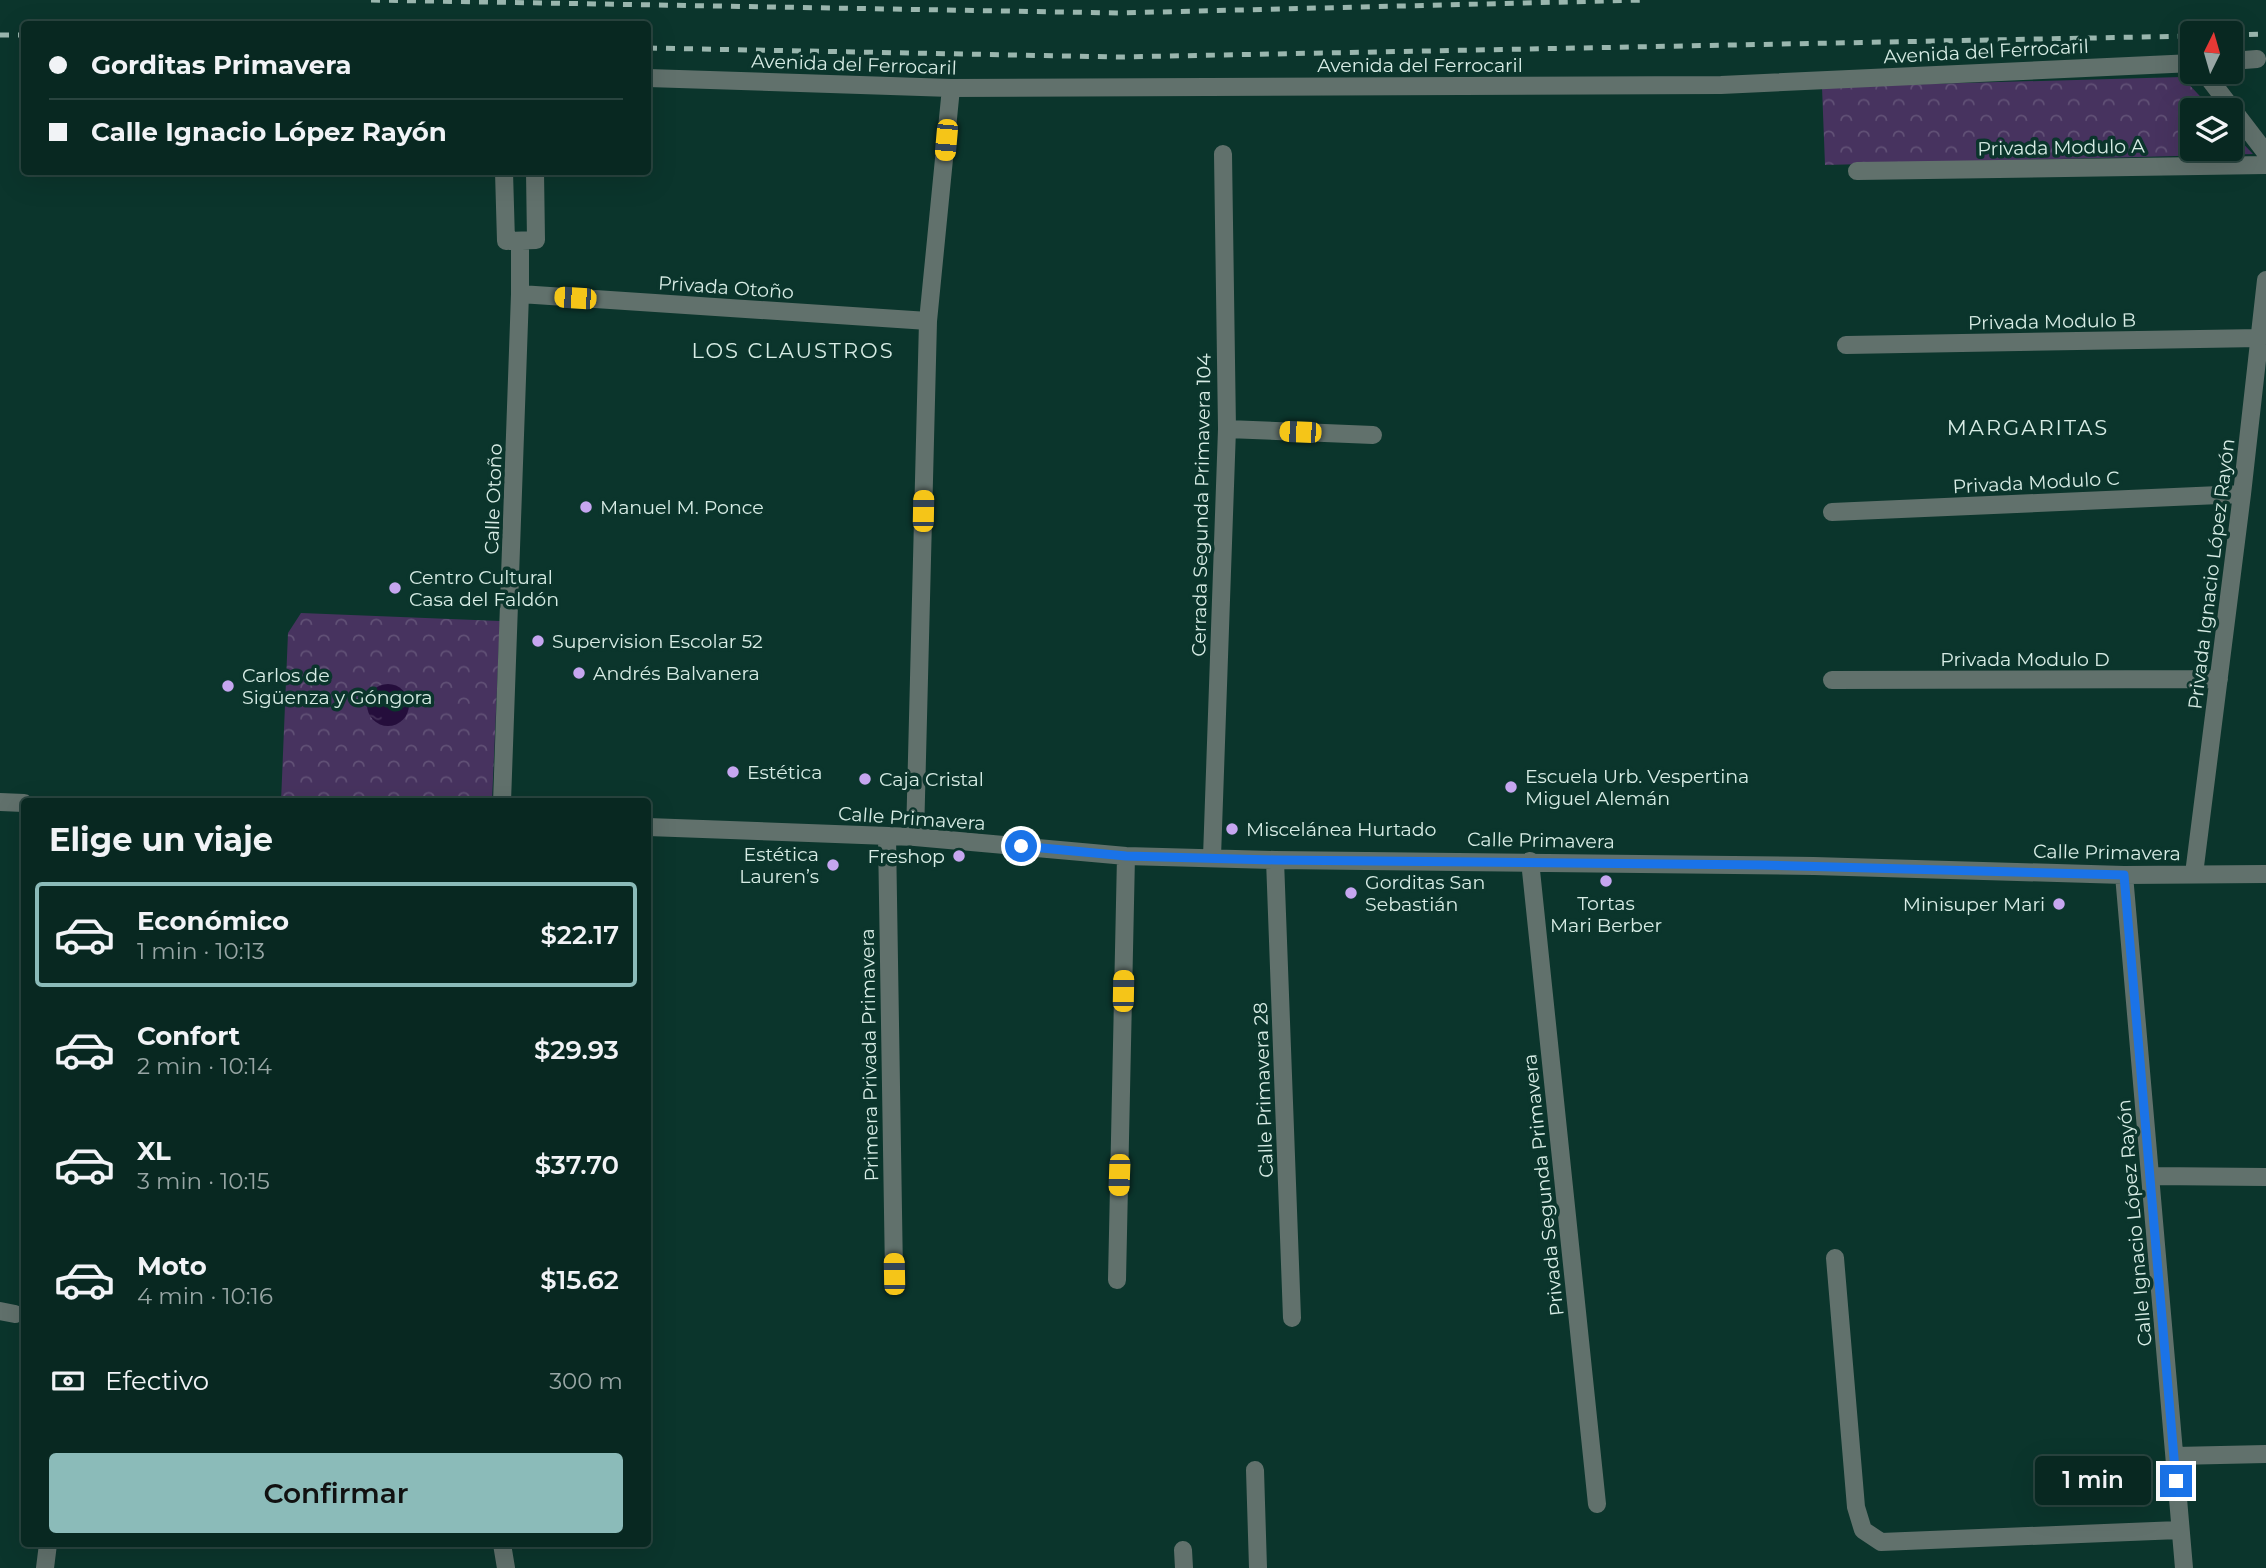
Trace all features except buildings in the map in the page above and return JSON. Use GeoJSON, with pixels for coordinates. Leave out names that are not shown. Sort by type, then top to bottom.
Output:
{"type":"FeatureCollection","features":[{"type":"Feature","properties":{"kind":"street"},"geometry":{"type":"LineString","coordinates":[[2244,60],[2257,59]]}},
{"type":"Feature","properties":{"kind":"street","name":"Avenida del Ferrocaril"},"geometry":{"type":"LineString","coordinates":[[651,78],[951,88],[1721,85],[2180,64]]}},
{"type":"Feature","properties":{"kind":"street"},"geometry":{"type":"LineString","coordinates":[[2213,84],[2266,153]]}},
{"type":"Feature","properties":{"kind":"street"},"geometry":{"type":"LineString","coordinates":[[915,837],[928,321],[951,88]]}},
{"type":"Feature","properties":{"kind":"street","name":"Cerrada Segunda Primavera 104"},"geometry":{"type":"LineString","coordinates":[[1212,857],[1227,429],[1223,154]]}},
{"type":"Feature","properties":{"kind":"street","name":"Privada Modulo A"},"geometry":{"type":"LineString","coordinates":[[1857,171],[2266,165]]}},
{"type":"Feature","properties":{"kind":"street"},"geometry":{"type":"LineString","coordinates":[[504,175],[506,241],[537,240],[535,175]]}},
{"type":"Feature","properties":{"kind":"street","name":"Calle Otoño"},"geometry":{"type":"LineString","coordinates":[[502,798],[520,241]]}},
{"type":"Feature","properties":{"kind":"street","name":"Privada Ignacio López Rayón"},"geometry":{"type":"LineString","coordinates":[[2194,874],[2266,280]]}},
{"type":"Feature","properties":{"kind":"street","name":"Privada Otoño"},"geometry":{"type":"LineString","coordinates":[[520,294],[928,321]]}},
{"type":"Feature","properties":{"kind":"street","name":"Privada Modulo B"},"geometry":{"type":"LineString","coordinates":[[1846,345],[2260,338]]}},
{"type":"Feature","properties":{"kind":"street"},"geometry":{"type":"LineString","coordinates":[[1227,429],[1373,435]]}},
{"type":"Feature","properties":{"kind":"street","name":"Privada Modulo C"},"geometry":{"type":"LineString","coordinates":[[1832,512],[2242,494]]}},
{"type":"Feature","properties":{"kind":"street","name":"Privada Modulo D"},"geometry":{"type":"LineString","coordinates":[[1832,680],[2219,679]]}},
{"type":"Feature","properties":{"kind":"street"},"geometry":{"type":"LineString","coordinates":[[0,802],[21,803]]}},
{"type":"Feature","properties":{"kind":"street","name":"Calle Primavera"},"geometry":{"type":"LineString","coordinates":[[651,827],[915,837],[1126,856],[1800,866],[2124,875],[2266,874]]}},
{"type":"Feature","properties":{"kind":"street","name":"Primera Privada Primavera"},"geometry":{"type":"LineString","coordinates":[[887,836],[894,1274]]}},
{"type":"Feature","properties":{"kind":"street"},"geometry":{"type":"LineString","coordinates":[[1117,1280],[1126,856]]}},
{"type":"Feature","properties":{"kind":"street","name":"Calle Primavera 28"},"geometry":{"type":"LineString","coordinates":[[1275,860],[1292,1318]]}},
{"type":"Feature","properties":{"kind":"street","name":"Privada Segunda Primavera"},"geometry":{"type":"LineString","coordinates":[[1530,861],[1597,1504]]}},
{"type":"Feature","properties":{"kind":"street","name":"Calle Ignacio López Rayón"},"geometry":{"type":"LineString","coordinates":[[2124,875],[2184,1568]]}},
{"type":"Feature","properties":{"kind":"street"},"geometry":{"type":"LineString","coordinates":[[2151,1176],[2266,1177]]}},
{"type":"Feature","properties":{"kind":"street"},"geometry":{"type":"LineString","coordinates":[[1835,1258],[1856,1507],[1863,1530],[1881,1542],[2179,1530]]}},
{"type":"Feature","properties":{"kind":"street"},"geometry":{"type":"LineString","coordinates":[[2175,1456],[2266,1454]]}},
{"type":"Feature","properties":{"kind":"street"},"geometry":{"type":"LineString","coordinates":[[1255,1470],[1258,1568]]}},
{"type":"Feature","properties":{"kind":"street"},"geometry":{"type":"LineString","coordinates":[[45,1568],[48,1547]]}},
{"type":"Feature","properties":{"kind":"street"},"geometry":{"type":"LineString","coordinates":[[502,1547],[506,1568]]}},
{"type":"Feature","properties":{"kind":"green space"},"geometry":{"type":"Polygon","coordinates":[[[2180,77],[2180,84],[2189,84],[2202,98],[2180,98],[2180,156],[1825,165],[1822,87],[2180,77]]]}},
{"type":"Feature","properties":{"kind":"green space"},"geometry":{"type":"Polygon","coordinates":[[[2243,144],[2253,154],[2243,154],[2243,144]]]}},
{"type":"Feature","properties":{"kind":"green space"},"geometry":{"type":"Polygon","coordinates":[[[301,613],[500,621],[492,798],[281,798],[288,633],[301,613]]]}},
{"type":"Feature","properties":{"kind":"water"},"geometry":{"type":"Polygon","coordinates":[[[388,684],[403,690],[409,705],[403,720],[388,726],[373,720],[367,705],[373,690],[388,684]]]}},
{"type":"Feature","properties":{"kind":"railway"},"geometry":{"type":"LineString","coordinates":[[371,0],[1118,13],[1645,0]]}},
{"type":"Feature","properties":{"kind":"railway"},"geometry":{"type":"LineString","coordinates":[[2244,35],[2266,34]]}},
{"type":"Feature","properties":{"kind":"railway"},"geometry":{"type":"LineString","coordinates":[[0,35],[21,35]]}},
{"type":"Feature","properties":{"kind":"railway"},"geometry":{"type":"LineString","coordinates":[[651,48],[1119,57],[2180,36]]}},
{"type":"Feature","properties":{"kind":"place","name":"Manuel M. Ponce"},"geometry":{"type":"Point","coordinates":[586,507]}},
{"type":"Feature","properties":{"kind":"place","name":"Centro Cultural Casa del Faldón"},"geometry":{"type":"Point","coordinates":[395,588]}},
{"type":"Feature","properties":{"kind":"place","name":"Supervision Escolar 52"},"geometry":{"type":"Point","coordinates":[538,641]}},
{"type":"Feature","properties":{"kind":"place","name":"Andrés Balvanera"},"geometry":{"type":"Point","coordinates":[579,673]}},
{"type":"Feature","properties":{"kind":"place","name":"Carlos de Sigüenza y Góngora"},"geometry":{"type":"Point","coordinates":[228,686]}},
{"type":"Feature","properties":{"kind":"place","name":"Estética"},"geometry":{"type":"Point","coordinates":[733,772]}},
{"type":"Feature","properties":{"kind":"place","name":"Caja Cristal"},"geometry":{"type":"Point","coordinates":[865,779]}},
{"type":"Feature","properties":{"kind":"place","name":"Escuela Urb. Vespertina Miguel Alemán"},"geometry":{"type":"Point","coordinates":[1511,787]}},
{"type":"Feature","properties":{"kind":"place","name":"Miscelánea Hurtado"},"geometry":{"type":"Point","coordinates":[1232,829]}},
{"type":"Feature","properties":{"kind":"place","name":"Freshop"},"geometry":{"type":"Point","coordinates":[959,856]}},
{"type":"Feature","properties":{"kind":"place","name":"Estética Lauren’s"},"geometry":{"type":"Point","coordinates":[833,865]}},
{"type":"Feature","properties":{"kind":"place","name":"Tortas Mari Berber"},"geometry":{"type":"Point","coordinates":[1606,881]}},
{"type":"Feature","properties":{"kind":"place","name":"Gorditas San Sebastián"},"geometry":{"type":"Point","coordinates":[1351,893]}},
{"type":"Feature","properties":{"kind":"place","name":"Minisuper Mari"},"geometry":{"type":"Point","coordinates":[2059,904]}},
{"type":"Feature","properties":{"kind":"district","name":"LOS CLAUSTROS"},"geometry":{"type":"Point","coordinates":[793,351]}},
{"type":"Feature","properties":{"kind":"district","name":"MARGARITAS"},"geometry":{"type":"Point","coordinates":[2028,428]}},
{"type":"Feature","properties":{"kind":"route"},"geometry":{"type":"LineString","coordinates":[[1021,846],[1126,856],[1275,860],[1762,865],[2124,875],[2176,1481]]}}]}
